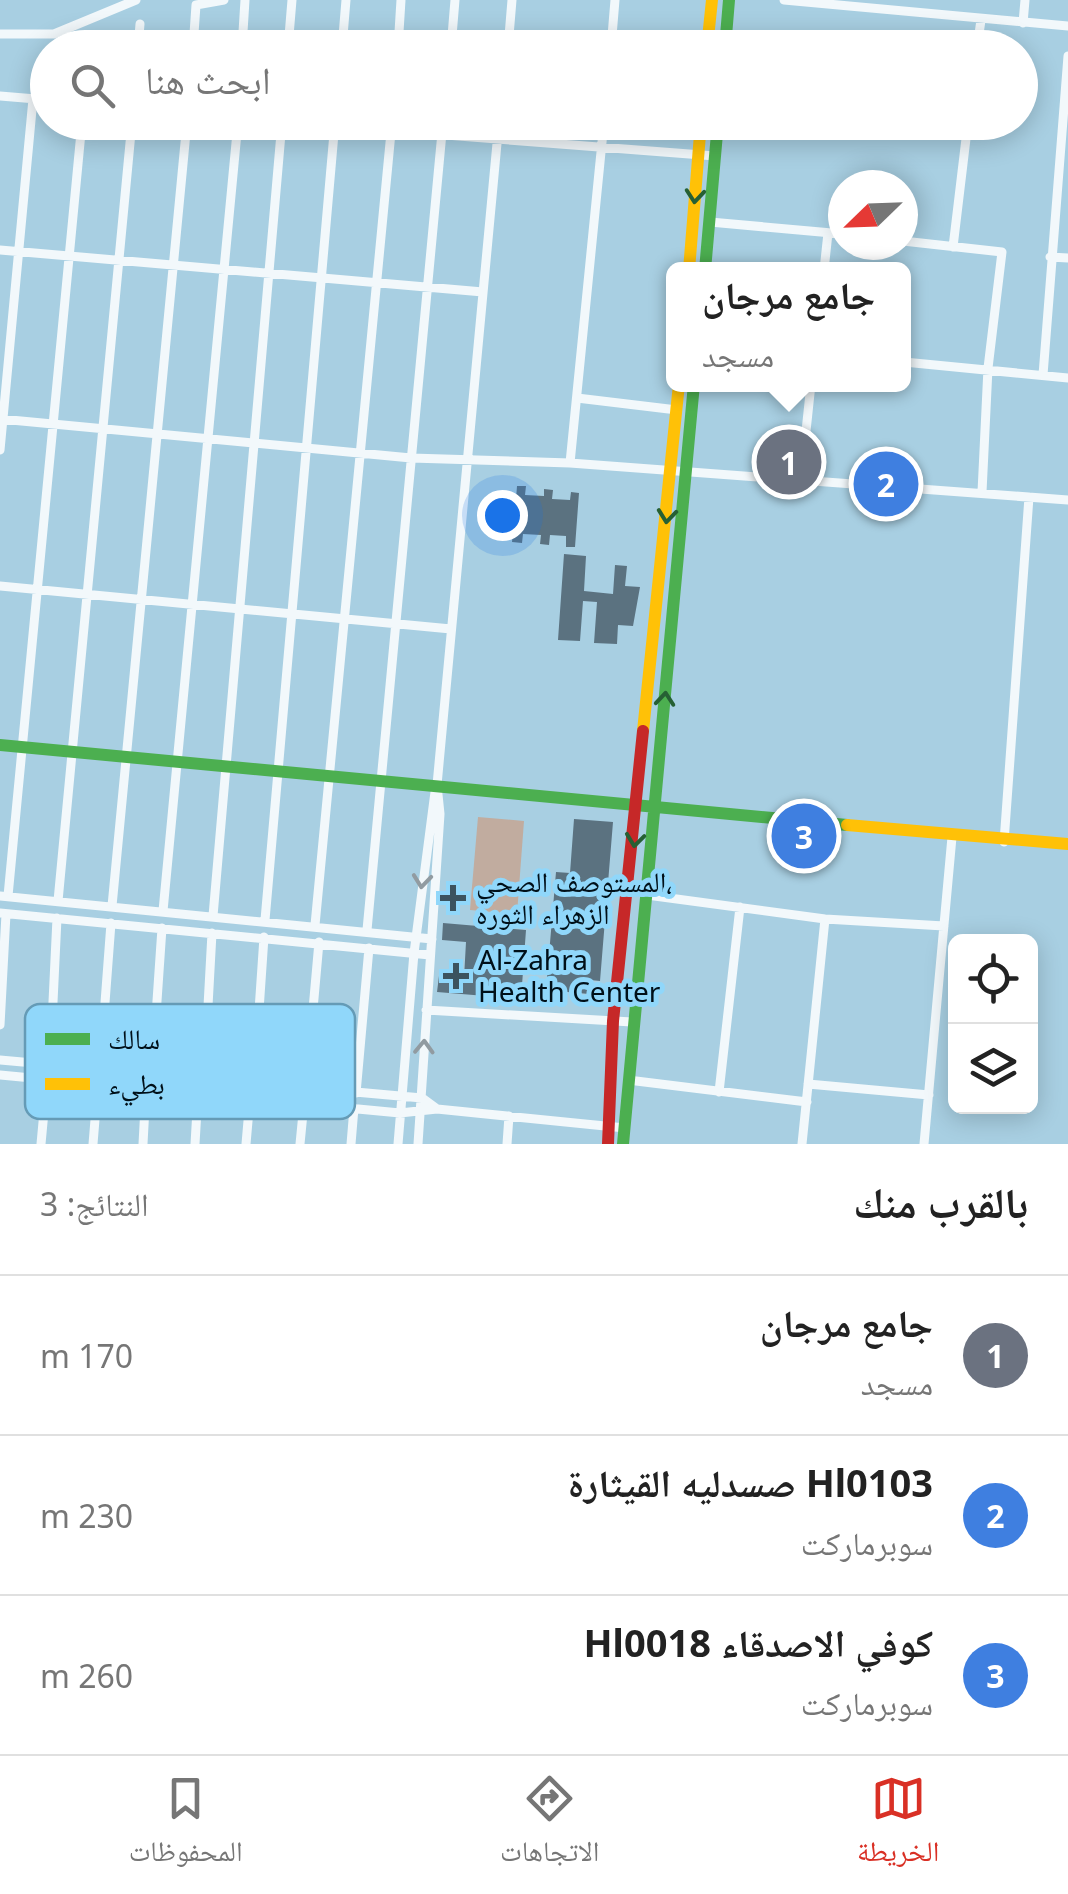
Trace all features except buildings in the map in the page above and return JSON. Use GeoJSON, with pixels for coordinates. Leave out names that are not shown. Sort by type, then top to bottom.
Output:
{"type":"FeatureCollection","features":[{"type":"Feature","properties":{"kind":"street"},"geometry":{"type":"LineString","coordinates":[[61,30],[105,5],[136,0]]}},
{"type":"Feature","properties":{"kind":"street"},"geometry":{"type":"LineString","coordinates":[[194,30],[196,5],[224,0]]}},
{"type":"Feature","properties":{"kind":"street"},"geometry":{"type":"LineString","coordinates":[[243,30],[245,0]]}},
{"type":"Feature","properties":{"kind":"street"},"geometry":{"type":"LineString","coordinates":[[290,30],[292,0]]}},
{"type":"Feature","properties":{"kind":"street"},"geometry":{"type":"LineString","coordinates":[[344,30],[346,0]]}},
{"type":"Feature","properties":{"kind":"street"},"geometry":{"type":"LineString","coordinates":[[399,30],[401,0]]}},
{"type":"Feature","properties":{"kind":"street"},"geometry":{"type":"LineString","coordinates":[[453,30],[456,0]]}},
{"type":"Feature","properties":{"kind":"street"},"geometry":{"type":"LineString","coordinates":[[510,30],[512,0]]}},
{"type":"Feature","properties":{"kind":"street"},"geometry":{"type":"LineString","coordinates":[[612,30],[615,0]]}},
{"type":"Feature","properties":{"kind":"street"},"geometry":{"type":"LineString","coordinates":[[709,30],[712,0]]}},
{"type":"Feature","properties":{"kind":"street"},"geometry":{"type":"LineString","coordinates":[[726,30],[728,0]]}},
{"type":"Feature","properties":{"kind":"street"},"geometry":{"type":"LineString","coordinates":[[784,0],[1068,26]]}},
{"type":"Feature","properties":{"kind":"street"},"geometry":{"type":"LineString","coordinates":[[1022,22],[1025,0]]}},
{"type":"Feature","properties":{"kind":"street"},"geometry":{"type":"LineString","coordinates":[[979,30],[980,20]]}},
{"type":"Feature","properties":{"kind":"street"},"geometry":{"type":"LineString","coordinates":[[140,24],[140,30]]}},
{"type":"Feature","properties":{"kind":"street"},"geometry":{"type":"LineString","coordinates":[[0,34],[30,34]]}},
{"type":"Feature","properties":{"kind":"street"},"geometry":{"type":"LineString","coordinates":[[1043,375],[1050,257],[1066,144],[1068,56]]}},
{"type":"Feature","properties":{"kind":"street"},"geometry":{"type":"LineString","coordinates":[[0,96],[30,99]]}},
{"type":"Feature","properties":{"kind":"street"},"geometry":{"type":"LineString","coordinates":[[0,450],[30,140]]}},
{"type":"Feature","properties":{"kind":"street"},"geometry":{"type":"LineString","coordinates":[[80,140],[22,748],[4,896],[432,938]]}},
{"type":"Feature","properties":{"kind":"street"},"geometry":{"type":"LineString","coordinates":[[58,901],[130,140]]}},
{"type":"Feature","properties":{"kind":"street"},"geometry":{"type":"LineString","coordinates":[[112,906],[184,140]]}},
{"type":"Feature","properties":{"kind":"street"},"geometry":{"type":"LineString","coordinates":[[163,911],[236,140]]}},
{"type":"Feature","properties":{"kind":"street"},"geometry":{"type":"LineString","coordinates":[[213,916],[279,140]]}},
{"type":"Feature","properties":{"kind":"street"},"geometry":{"type":"LineString","coordinates":[[265,920],[334,140]]}},
{"type":"Feature","properties":{"kind":"street"},"geometry":{"type":"LineString","coordinates":[[316,925],[390,140]]}},
{"type":"Feature","properties":{"kind":"street"},"geometry":{"type":"LineString","coordinates":[[366,930],[442,140]]}},
{"type":"Feature","properties":{"kind":"street"},"geometry":{"type":"LineString","coordinates":[[418,1144],[440,814],[438,785],[497,140]]}},
{"type":"Feature","properties":{"kind":"street"},"geometry":{"type":"LineString","coordinates":[[512,140],[715,156]]}},
{"type":"Feature","properties":{"kind":"street"},"geometry":{"type":"LineString","coordinates":[[570,463],[602,140]]}},
{"type":"Feature","properties":{"kind":"street"},"geometry":{"type":"LineString","coordinates":[[690,262],[700,140]]}},
{"type":"Feature","properties":{"kind":"street"},"geometry":{"type":"LineString","coordinates":[[706,262],[716,140]]}},
{"type":"Feature","properties":{"kind":"street"},"geometry":{"type":"LineString","coordinates":[[952,247],[966,140]]}},
{"type":"Feature","properties":{"kind":"street"},"geometry":{"type":"LineString","coordinates":[[710,222],[828,233],[825,262]]}},
{"type":"Feature","properties":{"kind":"street"},"geometry":{"type":"LineString","coordinates":[[918,243],[1002,252],[988,368],[982,492]]}},
{"type":"Feature","properties":{"kind":"street"},"geometry":{"type":"LineString","coordinates":[[0,250],[483,292]]}},
{"type":"Feature","properties":{"kind":"street"},"geometry":{"type":"LineString","coordinates":[[1050,257],[1068,258]]}},
{"type":"Feature","properties":{"kind":"street"},"geometry":{"type":"LineString","coordinates":[[911,362],[1068,378]]}},
{"type":"Feature","properties":{"kind":"street"},"geometry":{"type":"LineString","coordinates":[[608,1144],[618,1127],[628,1080],[656,804],[678,470],[678,392]]}},
{"type":"Feature","properties":{"kind":"street"},"geometry":{"type":"LineString","coordinates":[[623,1144],[618,1127],[614,1021],[678,470],[693,392]]}},
{"type":"Feature","properties":{"kind":"street"},"geometry":{"type":"LineString","coordinates":[[801,478],[810,392]]}},
{"type":"Feature","properties":{"kind":"street"},"geometry":{"type":"LineString","coordinates":[[577,398],[677,410]]}},
{"type":"Feature","properties":{"kind":"street"},"geometry":{"type":"LineString","coordinates":[[2,419],[412,458],[570,463],[1068,500]]}},
{"type":"Feature","properties":{"kind":"street"},"geometry":{"type":"LineString","coordinates":[[1004,842],[1029,497]]}},
{"type":"Feature","properties":{"kind":"street"},"geometry":{"type":"LineString","coordinates":[[0,586],[451,630]]}},
{"type":"Feature","properties":{"kind":"street"},"geometry":{"type":"LineString","coordinates":[[0,746],[656,804],[1004,842],[1068,844]]}},
{"type":"Feature","properties":{"kind":"street"},"geometry":{"type":"LineString","coordinates":[[398,1144],[429,814],[438,785]]}},
{"type":"Feature","properties":{"kind":"street"},"geometry":{"type":"LineString","coordinates":[[924,1144],[952,836]]}},
{"type":"Feature","properties":{"kind":"street"},"geometry":{"type":"LineString","coordinates":[[646,895],[825,919],[944,926]]}},
{"type":"Feature","properties":{"kind":"street"},"geometry":{"type":"LineString","coordinates":[[719,1092],[740,907]]}},
{"type":"Feature","properties":{"kind":"street"},"geometry":{"type":"LineString","coordinates":[[0,1024],[3,914],[430,955]]}},
{"type":"Feature","properties":{"kind":"street"},"geometry":{"type":"LineString","coordinates":[[53,1004],[57,918]]}},
{"type":"Feature","properties":{"kind":"street"},"geometry":{"type":"LineString","coordinates":[[802,1144],[825,919]]}},
{"type":"Feature","properties":{"kind":"street"},"geometry":{"type":"LineString","coordinates":[[104,1004],[110,923]]}},
{"type":"Feature","properties":{"kind":"street"},"geometry":{"type":"LineString","coordinates":[[157,1004],[162,928]]}},
{"type":"Feature","properties":{"kind":"street"},"geometry":{"type":"LineString","coordinates":[[208,1004],[212,933]]}},
{"type":"Feature","properties":{"kind":"street"},"geometry":{"type":"LineString","coordinates":[[259,1004],[264,938]]}},
{"type":"Feature","properties":{"kind":"street"},"geometry":{"type":"LineString","coordinates":[[313,1004],[319,942]]}},
{"type":"Feature","properties":{"kind":"street"},"geometry":{"type":"LineString","coordinates":[[369,948],[356,1093],[422,1098],[437,1109]]}},
{"type":"Feature","properties":{"kind":"street"},"geometry":{"type":"LineString","coordinates":[[426,1010],[632,1022]]}},
{"type":"Feature","properties":{"kind":"street"},"geometry":{"type":"LineString","coordinates":[[0,1060],[25,1062]]}},
{"type":"Feature","properties":{"kind":"street"},"geometry":{"type":"LineString","coordinates":[[0,1075],[25,1078]]}},
{"type":"Feature","properties":{"kind":"street"},"geometry":{"type":"LineString","coordinates":[[628,1080],[807,1102]]}},
{"type":"Feature","properties":{"kind":"street"},"geometry":{"type":"LineString","coordinates":[[808,1084],[929,1095]]}},
{"type":"Feature","properties":{"kind":"street"},"geometry":{"type":"LineString","coordinates":[[355,1108],[421,1113],[437,1109],[618,1127]]}},
{"type":"Feature","properties":{"kind":"street"},"geometry":{"type":"LineString","coordinates":[[507,1144],[509,1116]]}},
{"type":"Feature","properties":{"kind":"street"},"geometry":{"type":"LineString","coordinates":[[41,1144],[43,1119]]}},
{"type":"Feature","properties":{"kind":"street"},"geometry":{"type":"LineString","coordinates":[[93,1144],[95,1119]]}},
{"type":"Feature","properties":{"kind":"street"},"geometry":{"type":"LineString","coordinates":[[143,1144],[144,1119]]}},
{"type":"Feature","properties":{"kind":"street"},"geometry":{"type":"LineString","coordinates":[[195,1144],[196,1119]]}},
{"type":"Feature","properties":{"kind":"street"},"geometry":{"type":"LineString","coordinates":[[246,1144],[248,1119]]}},
{"type":"Feature","properties":{"kind":"street"},"geometry":{"type":"LineString","coordinates":[[300,1144],[302,1119]]}},
{"type":"Feature","properties":{"kind":"street"},"geometry":{"type":"LineString","coordinates":[[351,1144],[353,1119]]}},
{"type":"Feature","properties":{"kind":"shaded area"},"geometry":{"type":"Polygon","coordinates":[[[478,817],[524,821],[517,914],[470,910],[478,817]]]}},
{"type":"Feature","properties":{"kind":"traffic: fast"},"geometry":{"type":"LineString","coordinates":[[726,30],[729,0]]}},
{"type":"Feature","properties":{"kind":"traffic: fast"},"geometry":{"type":"LineString","coordinates":[[706,262],[716,140]]}},
{"type":"Feature","properties":{"kind":"traffic: fast"},"geometry":{"type":"LineString","coordinates":[[623,1144],[693,392]]}},
{"type":"Feature","properties":{"kind":"traffic: fast"},"geometry":{"type":"LineString","coordinates":[[0,745],[847,825]]}},
{"type":"Feature","properties":{"kind":"traffic: slow"},"geometry":{"type":"LineString","coordinates":[[709,30],[712,0]]}},
{"type":"Feature","properties":{"kind":"traffic: slow"},"geometry":{"type":"LineString","coordinates":[[690,262],[700,140]]}},
{"type":"Feature","properties":{"kind":"traffic: slow"},"geometry":{"type":"LineString","coordinates":[[643,731],[678,392]]}},
{"type":"Feature","properties":{"kind":"traffic: slow"},"geometry":{"type":"LineString","coordinates":[[847,825],[1068,844]]}},
{"type":"Feature","properties":{"kind":"traffic: jam"},"geometry":{"type":"LineString","coordinates":[[608,1144],[613,1021],[643,731]]}},
{"type":"Feature","properties":{"kind":"place","name":"جامع مرجان"},"geometry":{"type":"Point","coordinates":[789,462]}},
{"type":"Feature","properties":{"kind":"place","name":"Hl0103 صسدليه القيثارة"},"geometry":{"type":"Point","coordinates":[886,484]}},
{"type":"Feature","properties":{"kind":"place","name":"كوفي الاصدقاء Hl0018"},"geometry":{"type":"Point","coordinates":[804,836]}},
{"type":"Feature","properties":{"kind":"place","name":"المستوصف الصحي، الزهراء الثوره"},"geometry":{"type":"Point","coordinates":[453,898]}},
{"type":"Feature","properties":{"kind":"place","name":"Al-Zahra Health Center"},"geometry":{"type":"Point","coordinates":[456,976]}}]}
